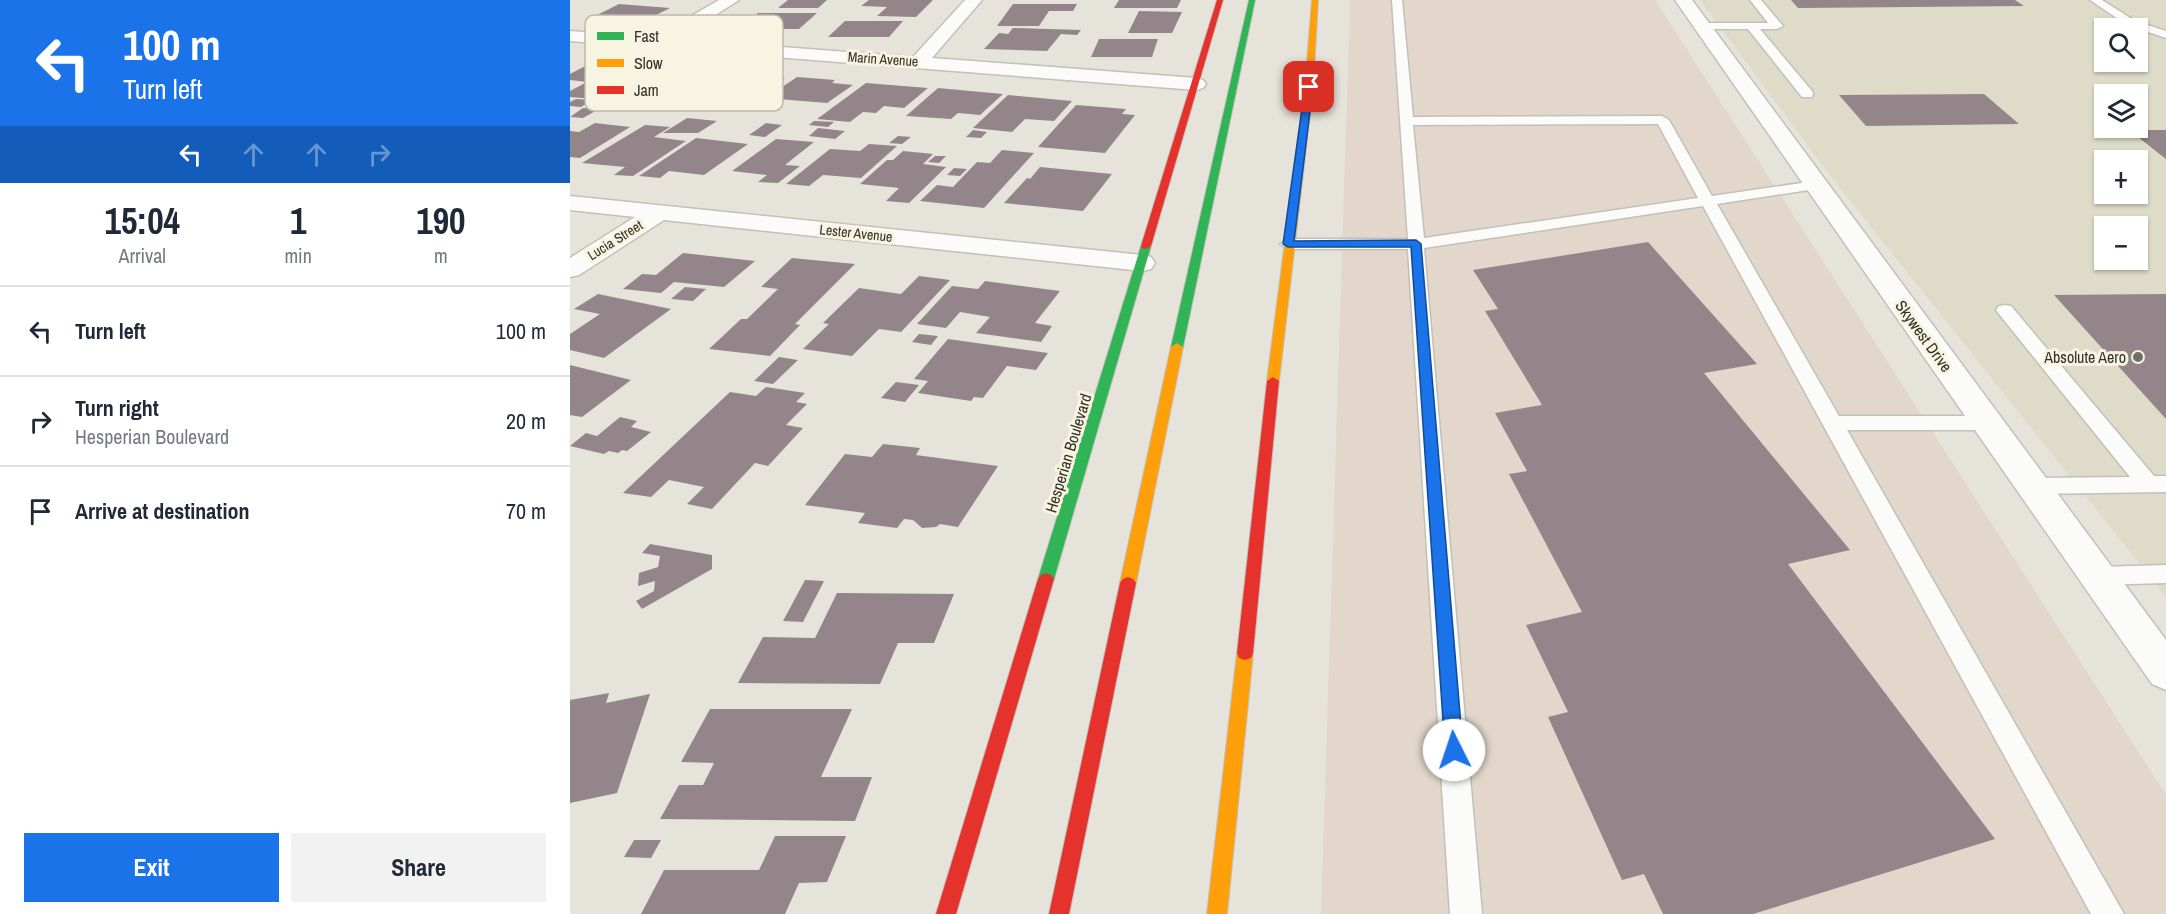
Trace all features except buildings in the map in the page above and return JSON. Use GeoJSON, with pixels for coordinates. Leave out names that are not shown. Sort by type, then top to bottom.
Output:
{"type":"FeatureCollection","features":[{"type":"Feature","properties":{"kind":"main road","name":"Hesperian Boulevard"},"geometry":{"type":"LineString","coordinates":[[946,914],[1220,0]]}},
{"type":"Feature","properties":{"kind":"main road"},"geometry":{"type":"LineString","coordinates":[[1059,914],[1231,90],[1252,0]]}},
{"type":"Feature","properties":{"kind":"main road"},"geometry":{"type":"LineString","coordinates":[[1218,914],[1288,244],[1309,87],[1315,0]]}},
{"type":"Feature","properties":{"kind":"street"},"geometry":{"type":"LineString","coordinates":[[706,15],[731,0]]}},
{"type":"Feature","properties":{"kind":"street"},"geometry":{"type":"LineString","coordinates":[[918,62],[974,0]]}},
{"type":"Feature","properties":{"kind":"street","name":"Skywest Drive"},"geometry":{"type":"LineString","coordinates":[[1683,0],[2166,672]]}},
{"type":"Feature","properties":{"kind":"street","name":"Marin Avenue"},"geometry":{"type":"LineString","coordinates":[[570,36],[585,37]]}},
{"type":"Feature","properties":{"kind":"street","name":"Marin Avenue"},"geometry":{"type":"LineString","coordinates":[[783,52],[1196,84]]}},
{"type":"Feature","properties":{"kind":"street","name":"Lester Avenue"},"geometry":{"type":"LineString","coordinates":[[570,202],[1142,264]]}},
{"type":"Feature","properties":{"kind":"street","name":"Lucia Street"},"geometry":{"type":"LineString","coordinates":[[570,268],[660,212]]}},
{"type":"Feature","properties":{"kind":"lane"},"geometry":{"type":"LineString","coordinates":[[1397,0],[1466,914]]}},
{"type":"Feature","properties":{"kind":"lane"},"geometry":{"type":"LineString","coordinates":[[1701,26],[1777,26],[1755,0]]}},
{"type":"Feature","properties":{"kind":"lane"},"geometry":{"type":"LineString","coordinates":[[2095,0],[2131,22],[2166,35]]}},
{"type":"Feature","properties":{"kind":"lane"},"geometry":{"type":"LineString","coordinates":[[1751,26],[1807,94]]}},
{"type":"Feature","properties":{"kind":"lane"},"geometry":{"type":"LineString","coordinates":[[1406,121],[1662,120],[2108,914]]}},
{"type":"Feature","properties":{"kind":"lane"},"geometry":{"type":"LineString","coordinates":[[1288,244],[1416,244],[1815,185]]}},
{"type":"Feature","properties":{"kind":"lane"},"geometry":{"type":"LineString","coordinates":[[2005,310],[2157,484]]}},
{"type":"Feature","properties":{"kind":"lane"},"geometry":{"type":"LineString","coordinates":[[1833,423],[1987,423]]}},
{"type":"Feature","properties":{"kind":"lane"},"geometry":{"type":"LineString","coordinates":[[2032,486],[2157,484]]}},
{"type":"Feature","properties":{"kind":"lane"},"geometry":{"type":"LineString","coordinates":[[2097,576],[2166,574]]}},
{"type":"Feature","properties":{"kind":"shaded area"},"geometry":{"type":"Polygon","coordinates":[[[1350,0],[1655,0],[2166,795],[2166,914],[1321,914],[1350,0]]]}},
{"type":"Feature","properties":{"kind":"shaded area"},"geometry":{"type":"Polygon","coordinates":[[[1700,0],[2166,0],[2166,597],[1828,173],[1700,0]]]}},
{"type":"Feature","properties":{"kind":"traffic: fast"},"geometry":{"type":"LineString","coordinates":[[1177,347],[1252,0]]}},
{"type":"Feature","properties":{"kind":"traffic: fast"},"geometry":{"type":"LineString","coordinates":[[1046,579],[1146,246]]}},
{"type":"Feature","properties":{"kind":"traffic: slow"},"geometry":{"type":"LineString","coordinates":[[1273,381],[1309,87],[1315,0]]}},
{"type":"Feature","properties":{"kind":"traffic: slow"},"geometry":{"type":"LineString","coordinates":[[1128,583],[1177,347]]}},
{"type":"Feature","properties":{"kind":"traffic: slow"},"geometry":{"type":"LineString","coordinates":[[1217,914],[1245,653]]}},
{"type":"Feature","properties":{"kind":"traffic: jam"},"geometry":{"type":"LineString","coordinates":[[1146,246],[1220,0]]}},
{"type":"Feature","properties":{"kind":"traffic: jam"},"geometry":{"type":"LineString","coordinates":[[1245,653],[1273,381]]}},
{"type":"Feature","properties":{"kind":"traffic: jam"},"geometry":{"type":"LineString","coordinates":[[946,914],[1046,579]]}},
{"type":"Feature","properties":{"kind":"traffic: jam"},"geometry":{"type":"LineString","coordinates":[[1059,914],[1128,583]]}},
{"type":"Feature","properties":{"kind":"place","name":"Absolute Aero"},"geometry":{"type":"Point","coordinates":[2138,357]}},
{"type":"Feature","properties":{"kind":"route"},"geometry":{"type":"LineString","coordinates":[[1309,87],[1288,244],[1416,244],[1454,750]]}}]}
